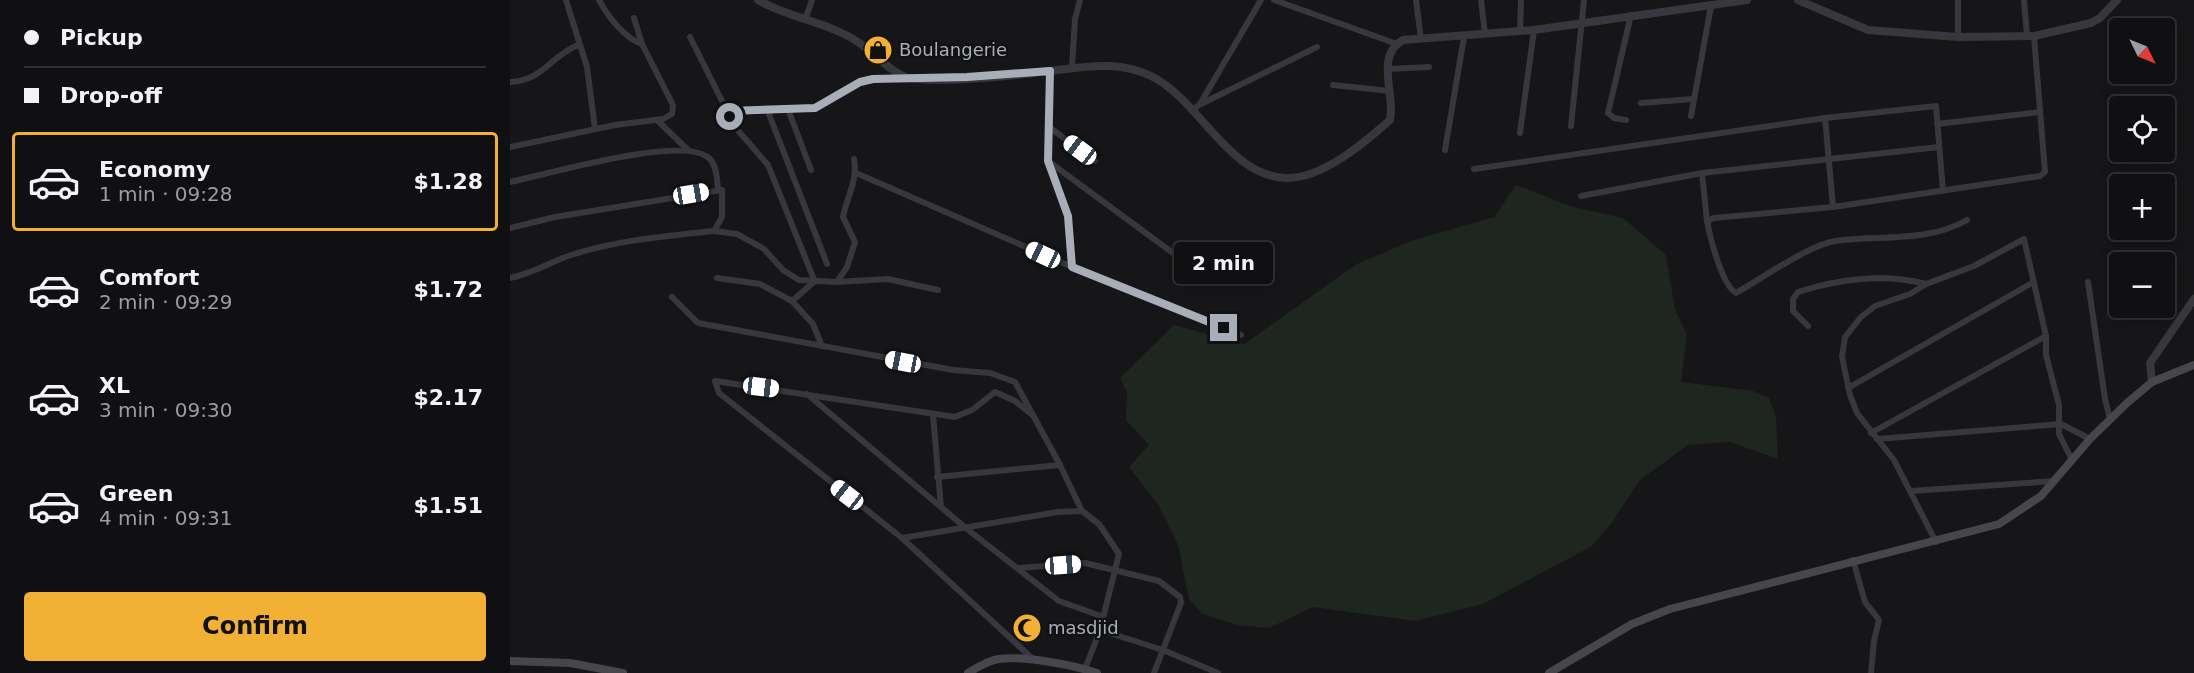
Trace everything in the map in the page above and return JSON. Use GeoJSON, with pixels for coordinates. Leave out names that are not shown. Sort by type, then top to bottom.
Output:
{"type":"FeatureCollection","features":[{"type":"Feature","properties":{"kind":"main road"},"geometry":{"type":"LineString","coordinates":[[1549,673],[1632,624],[1670,609],[1999,524],[2040,496],[2090,439],[2152,382],[2194,365]]}},
{"type":"Feature","properties":{"kind":"main road"},"geometry":{"type":"LineString","coordinates":[[968,673],[994,660],[1036,662],[1085,669],[1097,673]]}},
{"type":"Feature","properties":{"kind":"main road"},"geometry":{"type":"LineString","coordinates":[[510,661],[570,663],[623,673]]}},
{"type":"Feature","properties":{"kind":"street"},"geometry":{"type":"LineString","coordinates":[[566,0],[578,45],[587,67],[594,129]]}},
{"type":"Feature","properties":{"kind":"street"},"geometry":{"type":"LineString","coordinates":[[598,0],[630,39],[642,45]]}},
{"type":"Feature","properties":{"kind":"street"},"geometry":{"type":"LineString","coordinates":[[758,0],[856,40],[906,78]]}},
{"type":"Feature","properties":{"kind":"street"},"geometry":{"type":"LineString","coordinates":[[805,20],[812,0]]}},
{"type":"Feature","properties":{"kind":"street"},"geometry":{"type":"LineString","coordinates":[[1072,67],[1075,19],[1080,0]]}},
{"type":"Feature","properties":{"kind":"street"},"geometry":{"type":"LineString","coordinates":[[1200,104],[1261,0]]}},
{"type":"Feature","properties":{"kind":"street"},"geometry":{"type":"LineString","coordinates":[[1274,0],[1397,44]]}},
{"type":"Feature","properties":{"kind":"street"},"geometry":{"type":"LineString","coordinates":[[1416,0],[1422,39]]}},
{"type":"Feature","properties":{"kind":"street"},"geometry":{"type":"LineString","coordinates":[[1481,0],[1485,34]]}},
{"type":"Feature","properties":{"kind":"street"},"geometry":{"type":"LineString","coordinates":[[1520,31],[1521,0]]}},
{"type":"Feature","properties":{"kind":"street"},"geometry":{"type":"LineString","coordinates":[[1571,126],[1584,0]]}},
{"type":"Feature","properties":{"kind":"street"},"geometry":{"type":"LineString","coordinates":[[728,111],[815,108],[860,82],[873,79],[967,77],[1050,71],[1072,67],[1109,66],[1151,76],[1176,93],[1192,111],[1255,169],[1267,175],[1287,178],[1312,174],[1332,165],[1390,120],[1392,111],[1388,69],[1390,53],[1403,40],[1534,30],[1745,0]]}},
{"type":"Feature","properties":{"kind":"street"},"geometry":{"type":"LineString","coordinates":[[1798,0],[1868,30],[1958,37],[2031,36],[2091,23],[2100,18],[2117,0]]}},
{"type":"Feature","properties":{"kind":"street"},"geometry":{"type":"LineString","coordinates":[[1958,0],[1958,37]]}},
{"type":"Feature","properties":{"kind":"street"},"geometry":{"type":"LineString","coordinates":[[1707,221],[1833,207],[2040,176],[2044,172],[2040,112],[2031,36],[2024,0]]}},
{"type":"Feature","properties":{"kind":"street"},"geometry":{"type":"LineString","coordinates":[[1691,116],[1711,6]]}},
{"type":"Feature","properties":{"kind":"street"},"geometry":{"type":"LineString","coordinates":[[1626,120],[1614,118],[1608,113],[1631,15]]}},
{"type":"Feature","properties":{"kind":"street"},"geometry":{"type":"LineString","coordinates":[[510,147],[594,129],[657,120],[672,114],[674,105],[642,45],[634,18]]}},
{"type":"Feature","properties":{"kind":"street"},"geometry":{"type":"LineString","coordinates":[[1520,133],[1534,30]]}},
{"type":"Feature","properties":{"kind":"street"},"geometry":{"type":"LineString","coordinates":[[690,37],[735,127],[768,165],[815,282]]}},
{"type":"Feature","properties":{"kind":"street"},"geometry":{"type":"LineString","coordinates":[[1445,150],[1464,37]]}},
{"type":"Feature","properties":{"kind":"street"},"geometry":{"type":"LineString","coordinates":[[510,82],[535,77],[552,60],[578,45]]}},
{"type":"Feature","properties":{"kind":"street"},"geometry":{"type":"LineString","coordinates":[[1192,111],[1200,104],[1317,47]]}},
{"type":"Feature","properties":{"kind":"street"},"geometry":{"type":"LineString","coordinates":[[1388,69],[1429,66]]}},
{"type":"Feature","properties":{"kind":"street"},"geometry":{"type":"LineString","coordinates":[[1050,71],[1048,161],[1068,216],[1072,267]]}},
{"type":"Feature","properties":{"kind":"street"},"geometry":{"type":"LineString","coordinates":[[1333,85],[1390,91]]}},
{"type":"Feature","properties":{"kind":"street"},"geometry":{"type":"LineString","coordinates":[[1641,103],[1693,99]]}},
{"type":"Feature","properties":{"kind":"street"},"geometry":{"type":"LineString","coordinates":[[1474,169],[1825,118],[1936,106],[1943,191]]}},
{"type":"Feature","properties":{"kind":"street"},"geometry":{"type":"LineString","coordinates":[[767,109],[827,264]]}},
{"type":"Feature","properties":{"kind":"street"},"geometry":{"type":"LineString","coordinates":[[788,109],[811,170]]}},
{"type":"Feature","properties":{"kind":"street"},"geometry":{"type":"LineString","coordinates":[[1937,124],[2040,112]]}},
{"type":"Feature","properties":{"kind":"street"},"geometry":{"type":"LineString","coordinates":[[1825,118],[1833,207]]}},
{"type":"Feature","properties":{"kind":"street"},"geometry":{"type":"LineString","coordinates":[[657,120],[688,150]]}},
{"type":"Feature","properties":{"kind":"street"},"geometry":{"type":"LineString","coordinates":[[1049,127],[1095,161]]}},
{"type":"Feature","properties":{"kind":"street"},"geometry":{"type":"LineString","coordinates":[[1581,196],[1702,172],[1939,147]]}},
{"type":"Feature","properties":{"kind":"street"},"geometry":{"type":"LineString","coordinates":[[510,182],[659,151],[688,150],[707,156],[713,163],[718,190]]}},
{"type":"Feature","properties":{"kind":"street"},"geometry":{"type":"LineString","coordinates":[[837,282],[854,251],[855,242],[843,218],[856,173],[854,159]]}},
{"type":"Feature","properties":{"kind":"street"},"geometry":{"type":"LineString","coordinates":[[1048,161],[1196,270]]}},
{"type":"Feature","properties":{"kind":"street"},"geometry":{"type":"LineString","coordinates":[[1702,172],[1707,221],[1730,290],[1736,293],[1815,248],[1833,241],[1920,235],[1956,227],[1967,220]]}},
{"type":"Feature","properties":{"kind":"street"},"geometry":{"type":"LineString","coordinates":[[856,173],[1072,267],[1241,335]]}},
{"type":"Feature","properties":{"kind":"street"},"geometry":{"type":"LineString","coordinates":[[510,228],[722,190],[722,217],[714,231]]}},
{"type":"Feature","properties":{"kind":"street"},"geometry":{"type":"LineString","coordinates":[[510,278],[571,255],[641,238],[714,231],[737,234],[764,249],[783,270],[799,280],[837,282],[888,279],[938,290]]}},
{"type":"Feature","properties":{"kind":"street"},"geometry":{"type":"LineString","coordinates":[[1936,542],[1894,460],[1857,413],[1848,388],[1842,357],[1845,337],[1852,327],[1875,306],[1910,294],[1926,284],[1974,266],[2024,239],[2032,283],[2046,336],[2046,355],[2059,405],[2061,424],[2059,434],[2072,460]]}},
{"type":"Feature","properties":{"kind":"street"},"geometry":{"type":"LineString","coordinates":[[717,278],[760,284],[792,301],[813,324],[822,346]]}},
{"type":"Feature","properties":{"kind":"street"},"geometry":{"type":"LineString","coordinates":[[1808,326],[1793,311],[1793,299],[1798,292],[1830,283],[1881,278],[1908,279],[1926,284]]}},
{"type":"Feature","properties":{"kind":"street"},"geometry":{"type":"LineString","coordinates":[[792,301],[815,282]]}},
{"type":"Feature","properties":{"kind":"street"},"geometry":{"type":"LineString","coordinates":[[2088,282],[2110,419]]}},
{"type":"Feature","properties":{"kind":"street"},"geometry":{"type":"LineString","coordinates":[[1848,388],[2032,283]]}},
{"type":"Feature","properties":{"kind":"street"},"geometry":{"type":"LineString","coordinates":[[672,297],[698,323],[953,370],[990,373],[1015,382],[1082,511],[1100,524],[1119,554],[1101,616],[1100,630],[1085,669]]}},
{"type":"Feature","properties":{"kind":"street"},"geometry":{"type":"LineString","coordinates":[[2152,382],[2150,363],[2194,298]]}},
{"type":"Feature","properties":{"kind":"street"},"geometry":{"type":"LineString","coordinates":[[1871,433],[2046,336]]}},
{"type":"Feature","properties":{"kind":"street"},"geometry":{"type":"LineString","coordinates":[[1031,414],[1015,401],[995,392],[972,410],[955,417],[933,416],[806,393],[716,381],[719,393],[902,538],[1036,662]]}},
{"type":"Feature","properties":{"kind":"street"},"geometry":{"type":"LineString","coordinates":[[806,393],[967,529],[1020,568],[1059,602],[1101,616]]}},
{"type":"Feature","properties":{"kind":"street"},"geometry":{"type":"LineString","coordinates":[[933,416],[941,507]]}},
{"type":"Feature","properties":{"kind":"street"},"geometry":{"type":"LineString","coordinates":[[1877,439],[2061,424],[2090,439]]}},
{"type":"Feature","properties":{"kind":"street"},"geometry":{"type":"LineString","coordinates":[[937,477],[1060,465]]}},
{"type":"Feature","properties":{"kind":"street"},"geometry":{"type":"LineString","coordinates":[[1911,491],[2055,481]]}},
{"type":"Feature","properties":{"kind":"street"},"geometry":{"type":"LineString","coordinates":[[902,538],[1082,511]]}},
{"type":"Feature","properties":{"kind":"street"},"geometry":{"type":"LineString","coordinates":[[1853,560],[1866,602],[1879,616],[1871,673]]}},
{"type":"Feature","properties":{"kind":"street"},"geometry":{"type":"LineString","coordinates":[[1020,568],[1085,563],[1159,581],[1180,597],[1181,603],[1154,673]]}},
{"type":"Feature","properties":{"kind":"street"},"geometry":{"type":"LineString","coordinates":[[1100,630],[1163,650],[1218,673]]}},
{"type":"Feature","properties":{"kind":"shaded area"},"geometry":{"type":"Polygon","coordinates":[[[1516,185],[1573,207],[1623,218],[1666,255],[1675,309],[1687,335],[1681,382],[1753,391],[1769,398],[1776,417],[1778,459],[1730,442],[1688,445],[1640,480],[1613,521],[1592,546],[1483,604],[1415,621],[1313,607],[1269,628],[1238,625],[1202,614],[1189,599],[1178,545],[1159,506],[1129,467],[1149,445],[1126,420],[1127,392],[1120,378],[1174,325],[1244,344],[1357,264],[1411,241],[1494,217],[1516,185]]]}},
{"type":"Feature","properties":{"kind":"place","name":"Boulangerie"},"geometry":{"type":"Point","coordinates":[878,50]}},
{"type":"Feature","properties":{"kind":"place","name":"masdjid"},"geometry":{"type":"Point","coordinates":[1027,628]}},
{"type":"Feature","properties":{"kind":"route"},"geometry":{"type":"LineString","coordinates":[[730,117],[728,111],[815,108],[860,82],[873,79],[967,77],[1050,71],[1048,161],[1068,216],[1072,267],[1224,328]]}}]}
